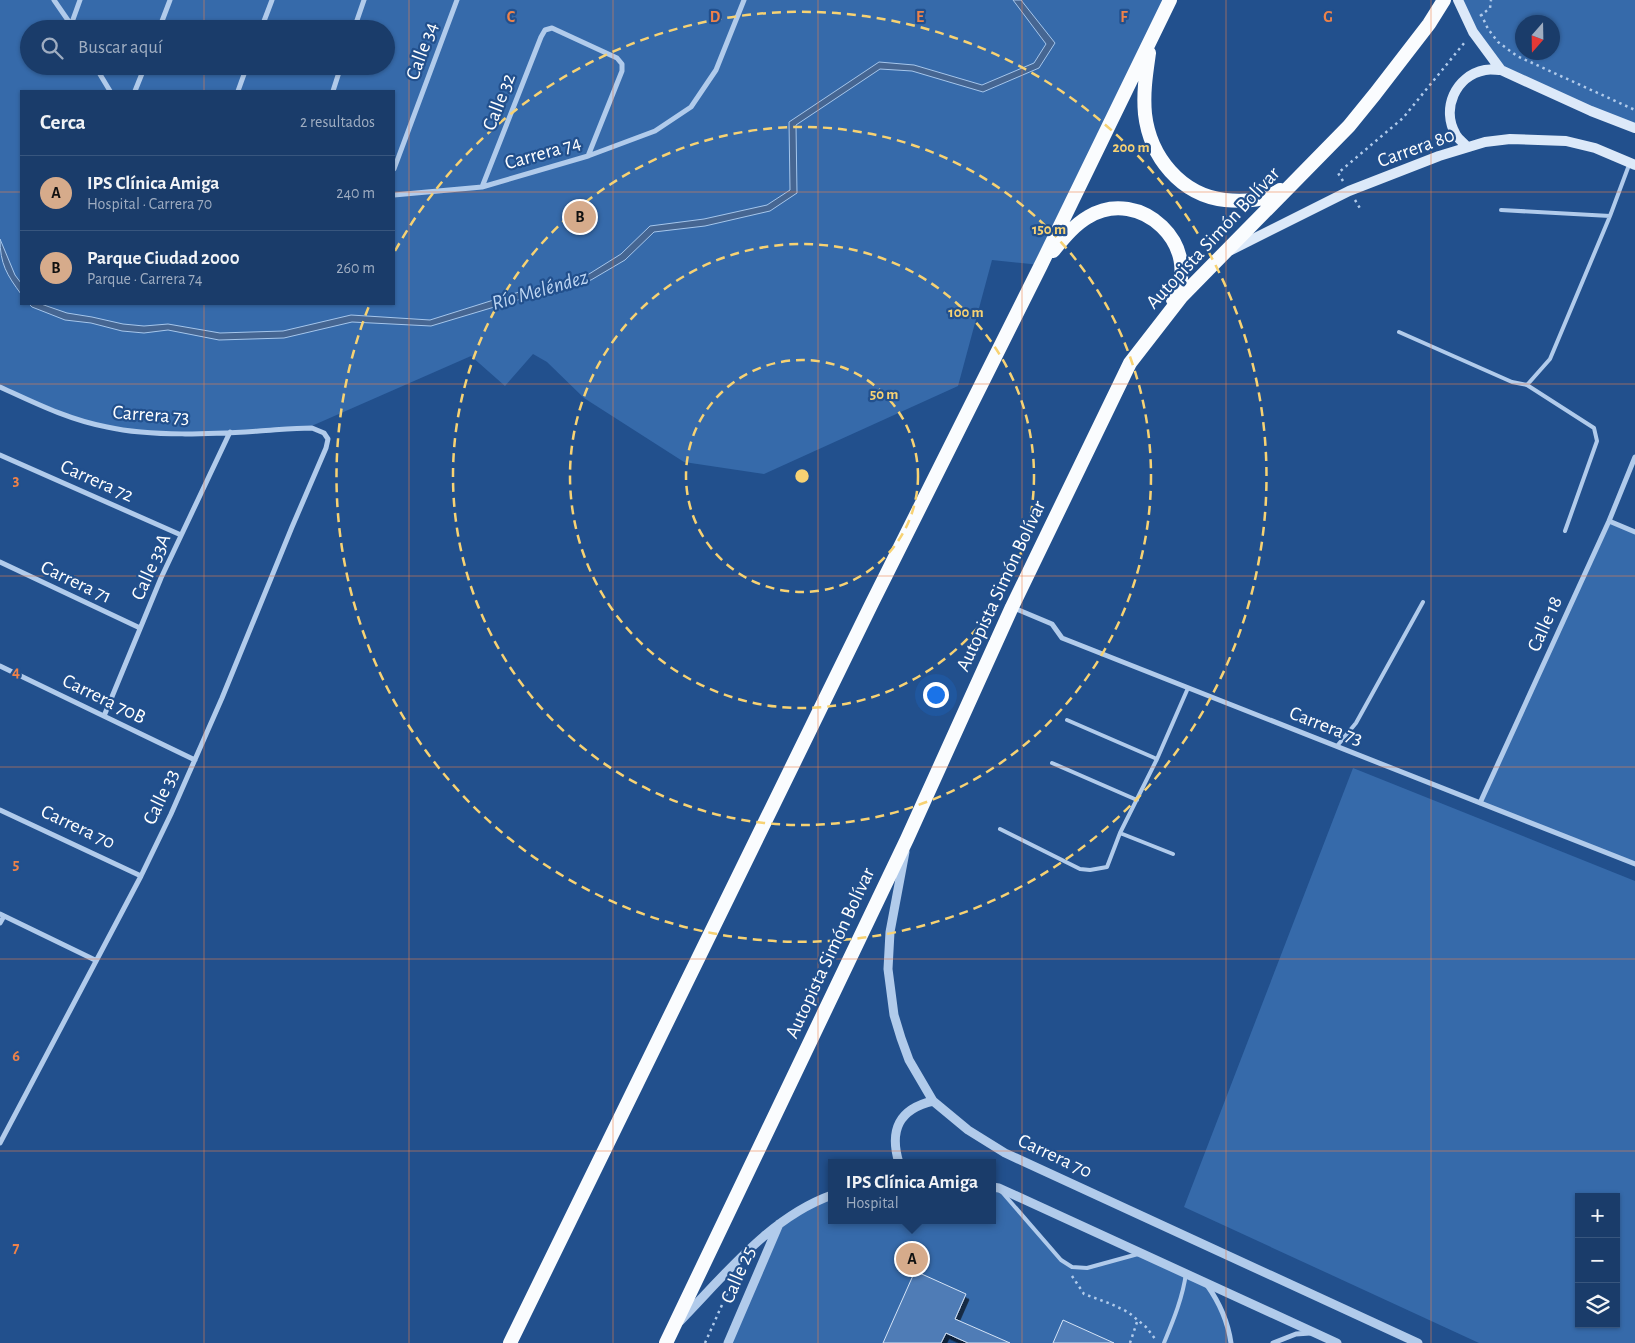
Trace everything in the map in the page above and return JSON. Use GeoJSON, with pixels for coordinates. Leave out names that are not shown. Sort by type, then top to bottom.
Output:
{"type":"FeatureCollection","features":[{"type":"Feature","properties":{"kind":"highway"},"geometry":{"type":"LineString","coordinates":[[510,1343],[872,602],[1041,265],[1170,0]]}},
{"type":"Feature","properties":{"kind":"highway","name":"Autopista Simón Bolívar"},"geometry":{"type":"LineString","coordinates":[[666,1343],[907,839],[1012,607],[1130,363],[1182,296],[1349,126],[1429,24],[1444,0]]}},
{"type":"Feature","properties":{"kind":"highway"},"geometry":{"type":"LineString","coordinates":[[1150,40],[1144,86],[1145,116],[1150,136],[1160,157],[1167,168],[1182,183],[1208,197],[1244,201],[1274,194],[1304,171]]}},
{"type":"Feature","properties":{"kind":"highway"},"geometry":{"type":"LineString","coordinates":[[1041,265],[1073,228],[1089,216],[1107,209],[1128,209],[1143,213],[1157,221],[1176,246],[1181,267],[1181,277],[1174,298],[1143,344]]}},
{"type":"Feature","properties":{"kind":"main road"},"geometry":{"type":"LineString","coordinates":[[1458,0],[1473,32],[1501,70]]}},
{"type":"Feature","properties":{"kind":"main road"},"geometry":{"type":"LineString","coordinates":[[1467,147],[1457,137],[1451,124],[1449,109],[1453,95],[1461,83],[1472,74],[1486,70],[1501,70],[1591,111],[1635,128]]}},
{"type":"Feature","properties":{"kind":"main road","name":"Carrera 80"},"geometry":{"type":"LineString","coordinates":[[1220,256],[1349,191],[1439,156],[1485,142],[1510,139],[1566,141],[1595,148],[1632,164]]}},
{"type":"Feature","properties":{"kind":"street"},"geometry":{"type":"LineString","coordinates":[[54,0],[67,20]]}},
{"type":"Feature","properties":{"kind":"street"},"geometry":{"type":"LineString","coordinates":[[74,20],[80,0]]}},
{"type":"Feature","properties":{"kind":"street"},"geometry":{"type":"LineString","coordinates":[[162,20],[170,0]]}},
{"type":"Feature","properties":{"kind":"street"},"geometry":{"type":"LineString","coordinates":[[264,20],[272,0]]}},
{"type":"Feature","properties":{"kind":"street"},"geometry":{"type":"LineString","coordinates":[[357,20],[364,0]]}},
{"type":"Feature","properties":{"kind":"street","name":"Calle 34"},"geometry":{"type":"LineString","coordinates":[[395,166],[457,0]]}},
{"type":"Feature","properties":{"kind":"street","name":"Carrera 74"},"geometry":{"type":"LineString","coordinates":[[395,194],[482,187],[588,156],[655,131],[691,107],[716,70],[744,0]]}},
{"type":"Feature","properties":{"kind":"street","name":"Calle 32"},"geometry":{"type":"LineString","coordinates":[[482,187],[545,30],[552,28],[617,58],[622,64],[622,70],[588,156]]}},
{"type":"Feature","properties":{"kind":"street"},"geometry":{"type":"LineString","coordinates":[[100,75],[109,90]]}},
{"type":"Feature","properties":{"kind":"street"},"geometry":{"type":"LineString","coordinates":[[135,90],[141,75]]}},
{"type":"Feature","properties":{"kind":"street"},"geometry":{"type":"LineString","coordinates":[[238,90],[244,75]]}},
{"type":"Feature","properties":{"kind":"street"},"geometry":{"type":"LineString","coordinates":[[333,90],[338,75]]}},
{"type":"Feature","properties":{"kind":"street","name":"Carrera 73"},"geometry":{"type":"LineString","coordinates":[[0,388],[56,412],[108,428],[148,432],[230,432],[307,428],[321,430],[327,436],[328,443],[324,453]]}},
{"type":"Feature","properties":{"kind":"street","name":"Calle 33A"},"geometry":{"type":"LineString","coordinates":[[104,716],[181,535],[230,432]]}},
{"type":"Feature","properties":{"kind":"street","name":"Calle 33"},"geometry":{"type":"LineString","coordinates":[[0,1143],[141,876],[171,814],[222,698],[324,453]]}},
{"type":"Feature","properties":{"kind":"street","name":"Carrera 72"},"geometry":{"type":"LineString","coordinates":[[0,455],[181,535]]}},
{"type":"Feature","properties":{"kind":"street","name":"Calle 18"},"geometry":{"type":"LineString","coordinates":[[1480,803],[1609,521],[1635,457]]}},
{"type":"Feature","properties":{"kind":"street"},"geometry":{"type":"LineString","coordinates":[[1609,521],[1635,532]]}},
{"type":"Feature","properties":{"kind":"street","name":"Carrera 71"},"geometry":{"type":"LineString","coordinates":[[0,562],[140,628]]}},
{"type":"Feature","properties":{"kind":"street","name":"Carrera 73"},"geometry":{"type":"LineString","coordinates":[[1012,607],[1052,624],[1062,638],[1635,864]]}},
{"type":"Feature","properties":{"kind":"street","name":"Carrera 70B"},"geometry":{"type":"LineString","coordinates":[[0,666],[195,760]]}},
{"type":"Feature","properties":{"kind":"street","name":"Carrera 70"},"geometry":{"type":"LineString","coordinates":[[0,810],[141,876]]}},
{"type":"Feature","properties":{"kind":"street","name":"Carrera 70"},"geometry":{"type":"LineString","coordinates":[[907,839],[890,932],[888,969],[890,992],[900,1038],[909,1060],[933,1101],[968,1130],[1005,1153],[1418,1343]]}},
{"type":"Feature","properties":{"kind":"street"},"geometry":{"type":"LineString","coordinates":[[0,923],[2,915],[95,960]]}},
{"type":"Feature","properties":{"kind":"street"},"geometry":{"type":"LineString","coordinates":[[899,1159],[895,1149],[895,1135],[900,1122],[908,1112],[920,1104],[933,1101]]}},
{"type":"Feature","properties":{"kind":"street"},"geometry":{"type":"LineString","coordinates":[[996,1188],[1337,1343]]}},
{"type":"Feature","properties":{"kind":"street"},"geometry":{"type":"LineString","coordinates":[[674,1328],[758,1240],[780,1222],[819,1199],[828,1196]]}},
{"type":"Feature","properties":{"kind":"street","name":"Calle 25"},"geometry":{"type":"LineString","coordinates":[[728,1343],[780,1222]]}},
{"type":"Feature","properties":{"kind":"street"},"geometry":{"type":"LineString","coordinates":[[1205,1282],[1216,1298],[1224,1317],[1231,1343]]}},
{"type":"Feature","properties":{"kind":"street"},"geometry":{"type":"LineString","coordinates":[[1273,1343],[1296,1334],[1314,1332]]}},
{"type":"Feature","properties":{"kind":"lane"},"geometry":{"type":"LineString","coordinates":[[1527,385],[1550,359],[1632,164]]}},
{"type":"Feature","properties":{"kind":"lane"},"geometry":{"type":"LineString","coordinates":[[1501,210],[1610,216]]}},
{"type":"Feature","properties":{"kind":"lane"},"geometry":{"type":"LineString","coordinates":[[1399,332],[1512,382],[1527,385],[1594,428],[1597,441],[1565,531]]}},
{"type":"Feature","properties":{"kind":"lane"},"geometry":{"type":"LineString","coordinates":[[1337,746],[1356,723],[1423,602]]}},
{"type":"Feature","properties":{"kind":"lane"},"geometry":{"type":"LineString","coordinates":[[1000,829],[1080,869],[1090,870],[1107,867],[1120,833],[1157,759],[1188,688]]}},
{"type":"Feature","properties":{"kind":"lane"},"geometry":{"type":"LineString","coordinates":[[1067,720],[1157,759]]}},
{"type":"Feature","properties":{"kind":"lane"},"geometry":{"type":"LineString","coordinates":[[1052,763],[1137,800]]}},
{"type":"Feature","properties":{"kind":"lane"},"geometry":{"type":"LineString","coordinates":[[1120,833],[1174,854]]}},
{"type":"Feature","properties":{"kind":"lane"},"geometry":{"type":"LineString","coordinates":[[996,1188],[1061,1260],[1072,1267],[1087,1268],[1142,1253]]}},
{"type":"Feature","properties":{"kind":"lane"},"geometry":{"type":"LineString","coordinates":[[1164,1343],[1172,1324],[1186,1273]]}},
{"type":"Feature","properties":{"kind":"path"},"geometry":{"type":"LineString","coordinates":[[1360,210],[1338,173],[1403,118],[1473,32],[1480,14],[1490,8],[1491,0]]}},
{"type":"Feature","properties":{"kind":"path"},"geometry":{"type":"LineString","coordinates":[[1480,14],[1498,42],[1517,56],[1635,110]]}},
{"type":"Feature","properties":{"kind":"path"},"geometry":{"type":"LineString","coordinates":[[1072,1267],[1072,1276],[1084,1294],[1128,1312],[1138,1319],[1159,1343]]}},
{"type":"Feature","properties":{"kind":"path"},"geometry":{"type":"LineString","coordinates":[[705,1343],[733,1281]]}},
{"type":"Feature","properties":{"kind":"path"},"geometry":{"type":"LineString","coordinates":[[1130,1343],[1138,1319]]}},
{"type":"Feature","properties":{"kind":"shaded area"},"geometry":{"type":"Polygon","coordinates":[[[0,0],[1170,0],[1041,265],[992,260],[958,386],[764,474],[684,462],[584,398],[547,362],[533,354],[505,386],[471,356],[307,428],[230,432],[148,432],[89,423],[0,387],[0,0]]]}},
{"type":"Feature","properties":{"kind":"shaded area"},"geometry":{"type":"Polygon","coordinates":[[[1458,0],[1635,0],[1635,128],[1501,70],[1458,0]]]}},
{"type":"Feature","properties":{"kind":"shaded area"},"geometry":{"type":"Polygon","coordinates":[[[1609,521],[1635,532],[1635,864],[1480,803],[1609,521]]]}},
{"type":"Feature","properties":{"kind":"shaded area"},"geometry":{"type":"Polygon","coordinates":[[[1353,768],[1635,881],[1635,1343],[1479,1343],[1184,1207],[1353,768]]]}},
{"type":"Feature","properties":{"kind":"shaded area"},"geometry":{"type":"Polygon","coordinates":[[[996,1188],[999,1188],[1061,1260],[1072,1267],[1087,1268],[1142,1253],[1205,1282],[1217,1298],[1231,1343],[1114,1343],[1063,1320],[1053,1343],[1010,1343],[955,1319],[966,1294],[915,1271],[883,1343],[728,1343],[780,1221],[828,1197],[828,1224],[996,1224],[996,1188]]]}},
{"type":"Feature","properties":{"kind":"water","name":"Río Meléndez"},"geometry":{"type":"Polygon","coordinates":[[[1013,0],[1021,0],[1055,43],[1039,68],[983,92],[912,71],[880,69],[796,125],[797,193],[770,211],[705,226],[654,232],[625,260],[591,280],[431,326],[352,322],[284,338],[219,340],[168,330],[144,333],[122,331],[91,323],[65,320],[30,305],[44,305],[67,313],[123,324],[144,326],[168,324],[220,333],[283,331],[351,315],[430,320],[519,292],[589,274],[621,254],[650,226],[704,219],[767,205],[790,190],[789,122],[879,62],[914,65],[982,85],[1034,63],[1046,44],[1013,0]]]}},
{"type":"Feature","properties":{"kind":"water"},"geometry":{"type":"Polygon","coordinates":[[[0,239],[15,275],[20,282],[20,293],[5,269],[1,255],[0,239]]]}},
{"type":"Feature","properties":{"kind":"building"},"geometry":{"type":"Polygon","coordinates":[[[915,1271],[966,1294],[955,1319],[1010,1343],[968,1343],[946,1333],[941,1343],[883,1343],[915,1271]]]}},
{"type":"Feature","properties":{"kind":"building"},"geometry":{"type":"Polygon","coordinates":[[[1063,1320],[1114,1343],[1053,1343],[1063,1320]]]}},
{"type":"Feature","properties":{"kind":"place","name":"Parque Ciudad 2000"},"geometry":{"type":"Point","coordinates":[580,217]}},
{"type":"Feature","properties":{"kind":"place","name":"IPS Clínica Amiga"},"geometry":{"type":"Point","coordinates":[912,1259]}}]}
